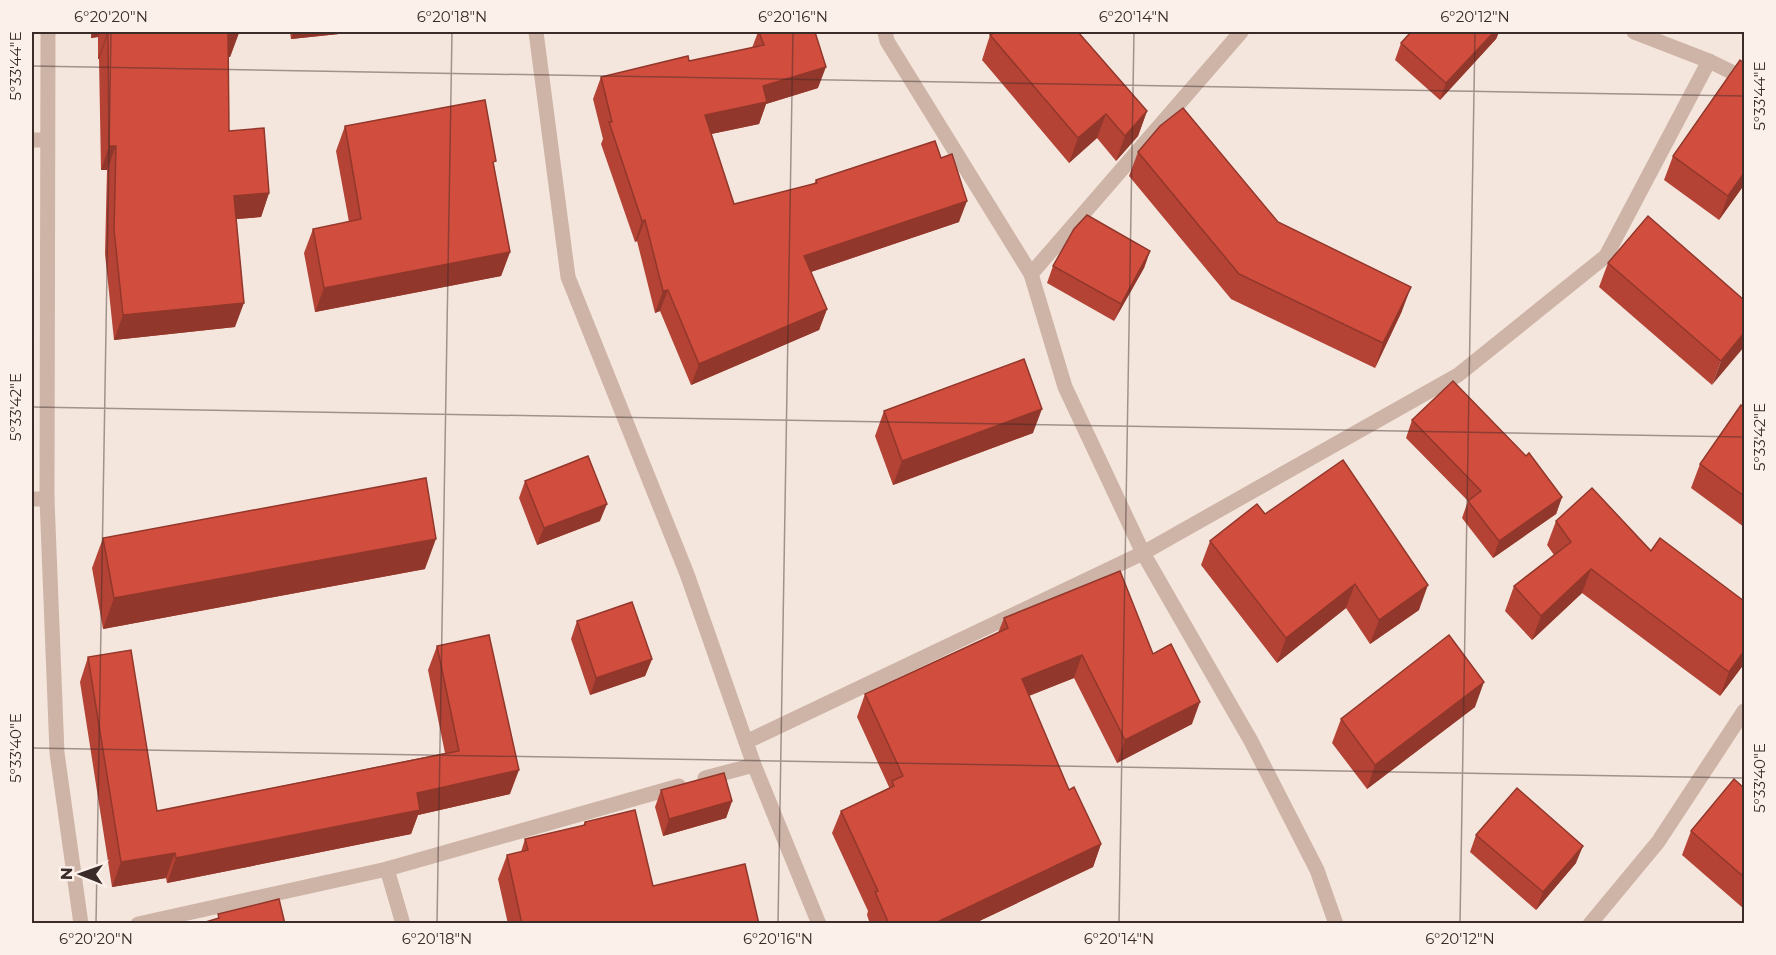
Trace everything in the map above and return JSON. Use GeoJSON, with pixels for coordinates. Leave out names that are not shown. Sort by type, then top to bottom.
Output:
{"type":"FeatureCollection","features":[{"type":"Feature","properties":{"kind":"street"},"geometry":{"type":"LineString","coordinates":[[48,32],[39,499],[57,753],[81,924]]}},
{"type":"Feature","properties":{"kind":"street"},"geometry":{"type":"LineString","coordinates":[[536,32],[568,278],[687,574],[754,765],[819,924]]}},
{"type":"Feature","properties":{"kind":"street"},"geometry":{"type":"LineString","coordinates":[[885,32],[887,41],[944,136],[1031,274],[1065,387],[1143,553],[1251,741],[1317,870],[1336,924]]}},
{"type":"Feature","properties":{"kind":"street"},"geometry":{"type":"LineString","coordinates":[[1031,274],[1241,32]]}},
{"type":"Feature","properties":{"kind":"street"},"geometry":{"type":"LineString","coordinates":[[1634,32],[1709,61],[1744,78]]}},
{"type":"Feature","properties":{"kind":"street"},"geometry":{"type":"LineString","coordinates":[[746,742],[1143,553],[1458,375],[1606,256],[1709,61]]}},
{"type":"Feature","properties":{"kind":"street"},"geometry":{"type":"LineString","coordinates":[[32,140],[47,140]]}},
{"type":"Feature","properties":{"kind":"street"},"geometry":{"type":"LineString","coordinates":[[1590,924],[1658,842],[1744,711]]}},
{"type":"Feature","properties":{"kind":"street"},"geometry":{"type":"LineString","coordinates":[[138,924],[387,869],[754,765]]}},
{"type":"Feature","properties":{"kind":"street"},"geometry":{"type":"LineString","coordinates":[[387,869],[403,924]]}},
{"type":"Feature","properties":{"kind":"building"},"geometry":{"type":"Polygon","coordinates":[[[107,32],[239,32],[228,33],[229,131],[264,128],[269,193],[234,196],[244,303],[123,315],[114,230],[116,146],[109,146],[107,32]]]}},
{"type":"Feature","properties":{"kind":"building"},"geometry":{"type":"Polygon","coordinates":[[[759,32],[815,32],[826,67],[763,86],[767,102],[705,115],[734,204],[817,183],[816,180],[935,141],[941,158],[952,154],[967,201],[804,256],[827,309],[699,364],[668,290],[663,291],[645,220],[642,221],[609,122],[612,122],[601,77],[688,56],[689,61],[764,45],[759,32]]]}},
{"type":"Feature","properties":{"kind":"building"},"geometry":{"type":"Polygon","coordinates":[[[995,32],[1078,32],[1147,111],[1125,136],[1106,114],[1078,138],[990,35],[995,32]]]}},
{"type":"Feature","properties":{"kind":"building"},"geometry":{"type":"Polygon","coordinates":[[[1411,32],[1494,32],[1446,83],[1401,43],[1411,32]]]}},
{"type":"Feature","properties":{"kind":"building"},"geometry":{"type":"Polygon","coordinates":[[[1740,60],[1744,63],[1744,173],[1728,196],[1673,156],[1740,60]]]}},
{"type":"Feature","properties":{"kind":"building"},"geometry":{"type":"Polygon","coordinates":[[[485,100],[496,161],[493,162],[510,252],[324,288],[313,229],[361,219],[345,126],[485,100]]]}},
{"type":"Feature","properties":{"kind":"building"},"geometry":{"type":"Polygon","coordinates":[[[1183,108],[1278,222],[1411,287],[1383,343],[1239,274],[1138,152],[1160,126],[1183,108]]]}},
{"type":"Feature","properties":{"kind":"building"},"geometry":{"type":"Polygon","coordinates":[[[1087,215],[1150,251],[1121,304],[1053,266],[1074,229],[1087,215]]]}},
{"type":"Feature","properties":{"kind":"building"},"geometry":{"type":"Polygon","coordinates":[[[1648,216],[1744,300],[1744,333],[1721,361],[1608,263],[1648,216]]]}},
{"type":"Feature","properties":{"kind":"building"},"geometry":{"type":"Polygon","coordinates":[[[1024,359],[1042,409],[902,461],[884,411],[1024,359]]]}},
{"type":"Feature","properties":{"kind":"building"},"geometry":{"type":"Polygon","coordinates":[[[1453,381],[1526,456],[1529,453],[1562,497],[1499,541],[1468,501],[1481,491],[1412,420],[1453,381]]]}},
{"type":"Feature","properties":{"kind":"building"},"geometry":{"type":"Polygon","coordinates":[[[1741,405],[1744,408],[1744,496],[1700,464],[1741,405]]]}},
{"type":"Feature","properties":{"kind":"building"},"geometry":{"type":"Polygon","coordinates":[[[588,456],[607,504],[544,528],[525,481],[588,456]]]}},
{"type":"Feature","properties":{"kind":"building"},"geometry":{"type":"Polygon","coordinates":[[[1343,460],[1428,585],[1379,620],[1355,584],[1286,638],[1210,541],[1257,504],[1265,514],[1343,460]]]}},
{"type":"Feature","properties":{"kind":"building"},"geometry":{"type":"Polygon","coordinates":[[[426,478],[436,539],[114,598],[103,538],[426,478]]]}},
{"type":"Feature","properties":{"kind":"building"},"geometry":{"type":"Polygon","coordinates":[[[1592,488],[1651,551],[1660,538],[1744,601],[1744,651],[1729,672],[1591,569],[1541,616],[1514,586],[1571,542],[1556,521],[1592,488]]]}},
{"type":"Feature","properties":{"kind":"building"},"geometry":{"type":"Polygon","coordinates":[[[1120,571],[1153,654],[1171,644],[1200,702],[1125,740],[1082,655],[1022,679],[1069,790],[1074,787],[1101,844],[933,924],[889,924],[875,892],[878,891],[841,811],[894,786],[892,781],[903,776],[865,694],[1008,628],[1004,618],[1120,571]]]}},
{"type":"Feature","properties":{"kind":"building"},"geometry":{"type":"Polygon","coordinates":[[[632,602],[652,659],[596,678],[577,621],[632,602]]]}},
{"type":"Feature","properties":{"kind":"building"},"geometry":{"type":"Polygon","coordinates":[[[489,635],[519,770],[417,793],[420,810],[176,858],[175,853],[121,862],[88,657],[131,650],[157,811],[459,751],[437,646],[489,635]]]}},
{"type":"Feature","properties":{"kind":"building"},"geometry":{"type":"Polygon","coordinates":[[[1449,635],[1484,682],[1375,765],[1341,719],[1449,635]]]}},
{"type":"Feature","properties":{"kind":"building"},"geometry":{"type":"Polygon","coordinates":[[[724,773],[732,801],[669,819],[661,790],[724,773]]]}},
{"type":"Feature","properties":{"kind":"building"},"geometry":{"type":"Polygon","coordinates":[[[1734,779],[1744,788],[1744,877],[1691,831],[1734,779]]]}},
{"type":"Feature","properties":{"kind":"building"},"geometry":{"type":"Polygon","coordinates":[[[1517,788],[1583,846],[1543,892],[1476,835],[1517,788]]]}},
{"type":"Feature","properties":{"kind":"building"},"geometry":{"type":"Polygon","coordinates":[[[635,810],[653,886],[745,864],[759,924],[522,924],[507,855],[528,850],[525,839],[635,810]]]}},
{"type":"Feature","properties":{"kind":"building"},"geometry":{"type":"Polygon","coordinates":[[[279,899],[285,924],[199,924],[219,918],[218,914],[279,899]]]}}]}
